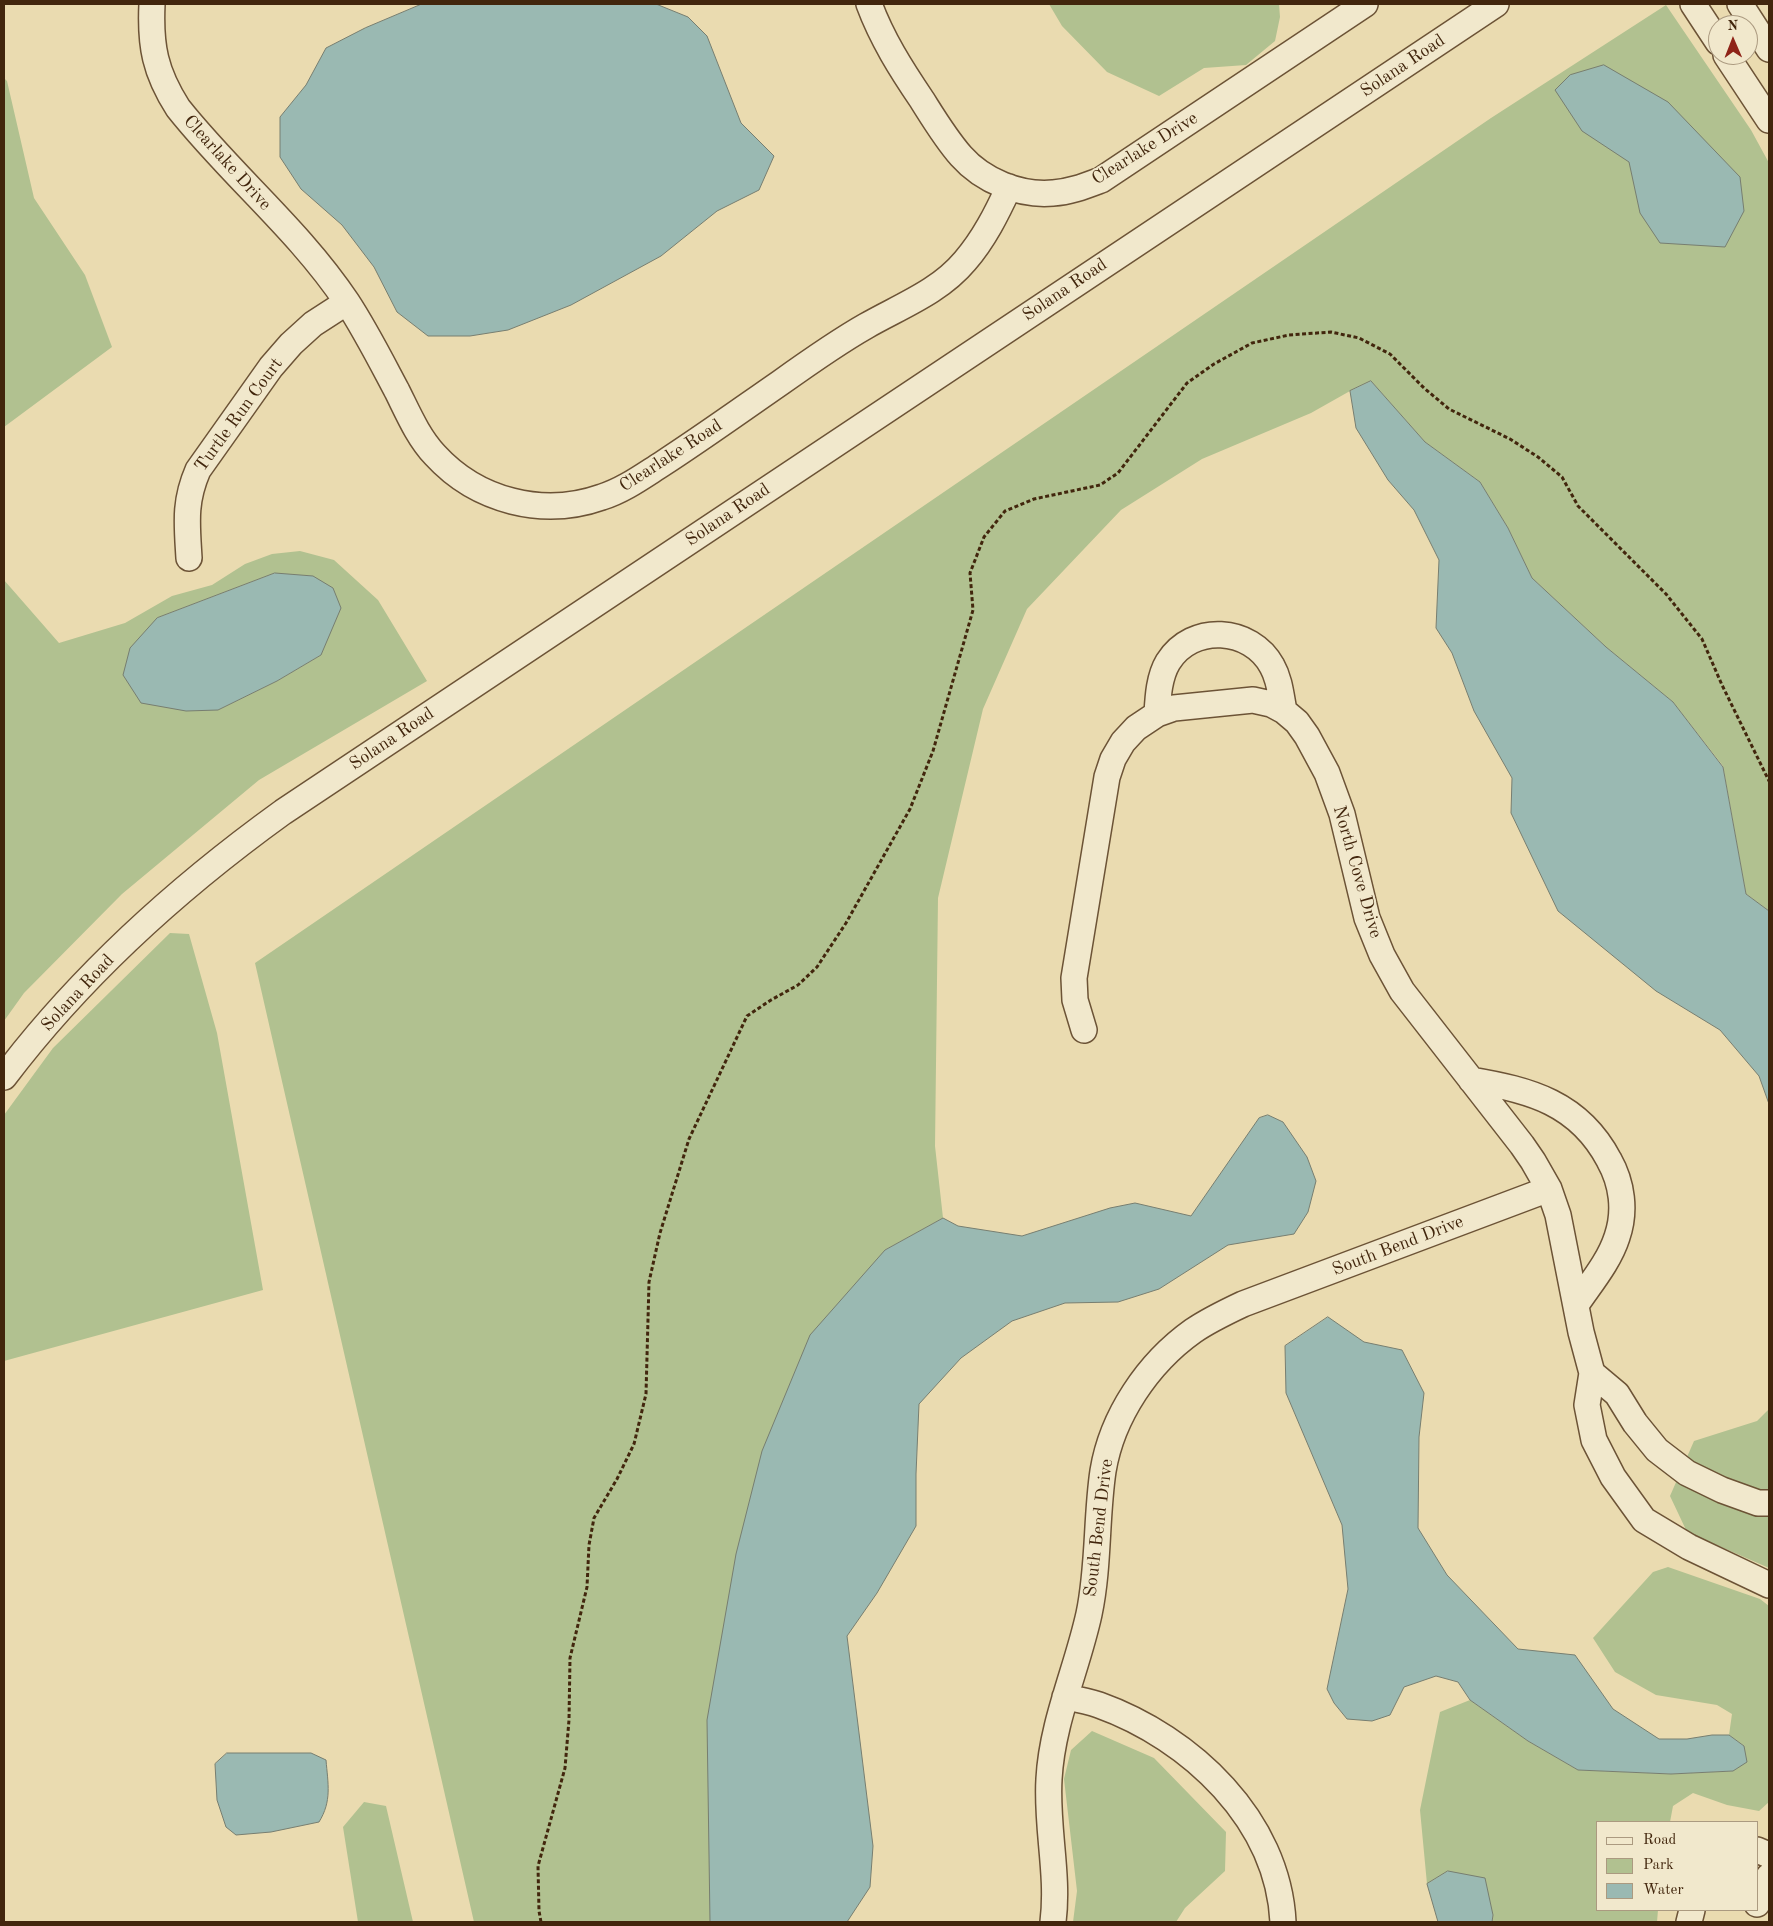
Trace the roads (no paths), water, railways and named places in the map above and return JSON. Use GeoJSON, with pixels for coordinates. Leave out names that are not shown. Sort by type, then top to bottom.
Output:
{"type":"FeatureCollection","features":[{"type":"Feature","properties":{"kind":"street","name":"Clearlake Drive"},"geometry":{"type":"LineString","coordinates":[[152,4],[151,32],[156,64],[169,94],[178,108],[307,250],[347,302]]}},
{"type":"Feature","properties":{"kind":"street","name":"Clearlake Drive"},"geometry":{"type":"LineString","coordinates":[[869,4],[876,24],[890,50],[950,142],[962,157],[976,170],[992,180],[1009,187],[1037,193],[1053,194],[1078,189],[1101,180],[1365,4]]}},
{"type":"Feature","properties":{"kind":"street","name":"Solana Road"},"geometry":{"type":"LineString","coordinates":[[4,1077],[59,1011],[109,957],[164,906],[222,857],[276,817],[1496,4]]}},
{"type":"Feature","properties":{"kind":"street"},"geometry":{"type":"LineString","coordinates":[[1693,4],[1708,27]]}},
{"type":"Feature","properties":{"kind":"street"},"geometry":{"type":"LineString","coordinates":[[1740,4],[1769,49]]}},
{"type":"Feature","properties":{"kind":"street"},"geometry":{"type":"LineString","coordinates":[[1733,65],[1769,120]]}},
{"type":"Feature","properties":{"kind":"street","name":"Clearlake Road"},"geometry":{"type":"LineString","coordinates":[[347,302],[373,345],[419,434],[434,454],[452,472],[485,492],[508,501],[555,506],[578,503],[601,498],[623,488],[683,450],[840,341],[942,284],[978,245],[1009,187]]}},
{"type":"Feature","properties":{"kind":"street","name":"Turtle Run Court"},"geometry":{"type":"LineString","coordinates":[[189,558],[187,502],[198,470],[271,367],[291,344],[314,324],[347,302]]}},
{"type":"Feature","properties":{"kind":"street"},"geometry":{"type":"LineString","coordinates":[[1157,714],[1159,689],[1167,664],[1180,648],[1195,638],[1212,634],[1230,635],[1247,641],[1261,652],[1272,666],[1279,683],[1284,711]]}},
{"type":"Feature","properties":{"kind":"street","name":"North Cove Drive"},"geometry":{"type":"LineString","coordinates":[[1084,1030],[1075,1000],[1074,978],[1107,777],[1113,759],[1123,742],[1136,728],[1157,714],[1174,708],[1246,700],[1271,704],[1284,711],[1297,722],[1307,736],[1327,773],[1342,814],[1367,918],[1382,955],[1402,991],[1534,1161],[1549,1189],[1558,1215],[1592,1373],[1587,1405],[1594,1440],[1613,1477],[1644,1520],[1690,1547],[1769,1585]]}},
{"type":"Feature","properties":{"kind":"street"},"geometry":{"type":"LineString","coordinates":[[1471,1080],[1525,1092],[1550,1102],[1573,1115],[1586,1127],[1603,1148],[1616,1172],[1622,1201],[1618,1237],[1611,1253],[1576,1305]]}},
{"type":"Feature","properties":{"kind":"street","name":"South Bend Drive"},"geometry":{"type":"LineString","coordinates":[[1053,1922],[1055,1885],[1048,1818],[1049,1778],[1053,1742],[1090,1612],[1104,1469],[1110,1442],[1120,1417],[1134,1393],[1150,1371],[1170,1350],[1216,1316],[1242,1304],[1549,1189]]}},
{"type":"Feature","properties":{"kind":"street"},"geometry":{"type":"LineString","coordinates":[[1592,1373],[1617,1394],[1635,1423],[1657,1450],[1687,1473],[1722,1490],[1758,1503],[1769,1504]]}},
{"type":"Feature","properties":{"kind":"street"},"geometry":{"type":"LineString","coordinates":[[1065,1697],[1097,1704],[1127,1716],[1165,1738],[1198,1763],[1218,1782],[1249,1821],[1269,1857],[1277,1880],[1283,1922]]}},
{"type":"Feature","properties":{"kind":"street"},"geometry":{"type":"LineString","coordinates":[[1758,1902],[1769,1876]]}},
{"type":"Feature","properties":{"kind":"water"},"geometry":{"type":"Polygon","coordinates":[[[422,4],[656,4],[688,17],[707,36],[741,123],[774,156],[759,190],[717,211],[661,256],[571,305],[508,330],[470,336],[428,336],[397,312],[374,267],[342,225],[301,189],[280,157],[280,117],[306,85],[326,48],[365,28],[422,4]]]}},
{"type":"Feature","properties":{"kind":"water"},"geometry":{"type":"Polygon","coordinates":[[[1604,65],[1668,102],[1740,177],[1744,211],[1725,247],[1660,243],[1640,213],[1629,162],[1582,131],[1555,90],[1570,75],[1604,65]]]}},
{"type":"Feature","properties":{"kind":"water"},"geometry":{"type":"Polygon","coordinates":[[[1371,381],[1425,442],[1480,482],[1508,528],[1532,578],[1606,647],[1673,702],[1723,767],[1746,894],[1769,911],[1769,1104],[1759,1076],[1720,1030],[1656,991],[1558,911],[1511,813],[1512,778],[1474,711],[1452,653],[1436,628],[1439,560],[1414,510],[1388,480],[1356,428],[1350,391],[1371,381]]]}},
{"type":"Feature","properties":{"kind":"water"},"geometry":{"type":"Polygon","coordinates":[[[275,573],[313,576],[333,588],[341,608],[321,655],[277,681],[218,710],[186,711],[141,703],[123,675],[130,648],[157,618],[275,573]]]}},
{"type":"Feature","properties":{"kind":"water"},"geometry":{"type":"Polygon","coordinates":[[[1268,1115],[1283,1122],[1307,1157],[1316,1181],[1308,1212],[1294,1234],[1228,1245],[1159,1289],[1118,1302],[1065,1303],[1012,1321],[961,1358],[919,1404],[916,1526],[877,1593],[847,1636],[873,1846],[870,1887],[847,1922],[710,1922],[707,1720],[736,1554],[762,1451],[810,1335],[885,1250],[943,1218],[958,1226],[1022,1236],[1110,1208],[1135,1203],[1191,1216],[1259,1118],[1268,1115]]]}},
{"type":"Feature","properties":{"kind":"water"},"geometry":{"type":"Polygon","coordinates":[[[1328,1317],[1364,1342],[1402,1350],[1424,1393],[1419,1437],[1418,1528],[1447,1575],[1518,1649],[1575,1655],[1613,1709],[1659,1739],[1687,1739],[1712,1735],[1729,1735],[1744,1746],[1747,1762],[1733,1771],[1671,1774],[1578,1770],[1528,1741],[1470,1700],[1458,1682],[1436,1676],[1404,1687],[1390,1715],[1372,1721],[1347,1719],[1334,1703],[1327,1689],[1348,1589],[1342,1525],[1286,1393],[1285,1346],[1328,1317]]]}},
{"type":"Feature","properties":{"kind":"water"},"geometry":{"type":"Polygon","coordinates":[[[227,1753],[311,1753],[326,1760],[327,1799],[326,1807],[319,1822],[271,1832],[236,1835],[226,1827],[217,1800],[215,1764],[227,1753]]]}},
{"type":"Feature","properties":{"kind":"water"},"geometry":{"type":"Polygon","coordinates":[[[1448,1871],[1485,1878],[1493,1915],[1492,1922],[1438,1922],[1427,1884],[1448,1871]]]}}]}
